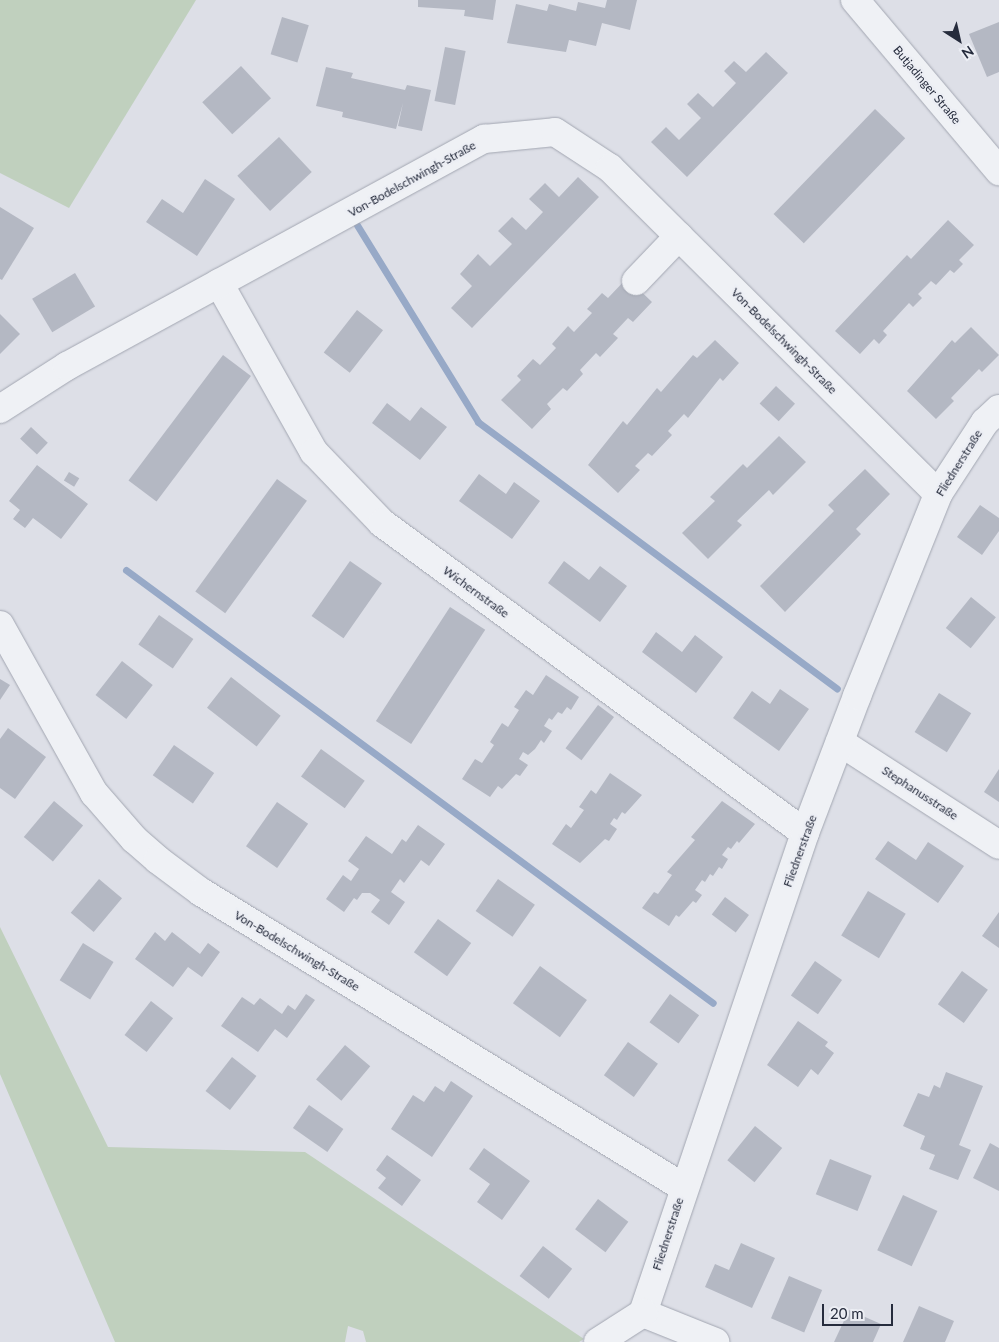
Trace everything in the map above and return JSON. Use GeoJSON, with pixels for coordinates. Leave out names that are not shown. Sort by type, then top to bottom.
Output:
{"type":"FeatureCollection","features":[{"type":"Feature","properties":{"kind":"street","name":"Butjadinger Straße"},"geometry":{"type":"LineString","coordinates":[[855,0],[999,171]]}},
{"type":"Feature","properties":{"kind":"street","name":"Von-Bodelschwingh-Straße"},"geometry":{"type":"LineString","coordinates":[[0,409],[67,366],[484,139],[555,132],[610,168],[938,494]]}},
{"type":"Feature","properties":{"kind":"street"},"geometry":{"type":"LineString","coordinates":[[636,281],[679,236]]}},
{"type":"Feature","properties":{"kind":"street","name":"Wichernstraße"},"geometry":{"type":"LineString","coordinates":[[219,282],[314,452],[382,523],[806,833]]}},
{"type":"Feature","properties":{"kind":"street","name":"Fliednerstraße"},"geometry":{"type":"LineString","coordinates":[[643,1314],[683,1187],[806,833],[840,742],[938,494],[985,422],[999,409]]}},
{"type":"Feature","properties":{"kind":"street","name":"Von-Bodelschwingh-Straße"},"geometry":{"type":"LineString","coordinates":[[0,624],[94,793],[158,860],[215,901],[683,1187]]}},
{"type":"Feature","properties":{"kind":"street","name":"Stephanusstraße"},"geometry":{"type":"LineString","coordinates":[[840,742],[999,845]]}},
{"type":"Feature","properties":{"kind":"street"},"geometry":{"type":"LineString","coordinates":[[598,1342],[643,1314],[714,1342]]}},
{"type":"Feature","properties":{"kind":"green space"},"geometry":{"type":"Polygon","coordinates":[[[0,0],[196,0],[69,208],[0,173],[0,0]]]}},
{"type":"Feature","properties":{"kind":"green space"},"geometry":{"type":"Polygon","coordinates":[[[0,927],[108,1147],[305,1152],[584,1339],[579,1342],[366,1342],[363,1331],[348,1326],[345,1342],[115,1342],[0,1074],[0,927]]]}},
{"type":"Feature","properties":{"kind":"building"},"geometry":{"type":"Polygon","coordinates":[[[418,0],[496,0],[493,20],[464,16],[465,10],[418,7],[418,0]]]}},
{"type":"Feature","properties":{"kind":"building"},"geometry":{"type":"Polygon","coordinates":[[[607,0],[637,0],[630,30],[602,23],[596,46],[569,40],[566,52],[507,43],[516,4],[547,11],[549,4],[576,11],[578,2],[605,8],[607,0]]]}},
{"type":"Feature","properties":{"kind":"building"},"geometry":{"type":"Polygon","coordinates":[[[282,17],[309,25],[297,62],[271,54],[282,17]]]}},
{"type":"Feature","properties":{"kind":"building"},"geometry":{"type":"Polygon","coordinates":[[[999,22],[999,72],[987,77],[969,34],[999,22]]]}},
{"type":"Feature","properties":{"kind":"building"},"geometry":{"type":"Polygon","coordinates":[[[445,47],[466,51],[455,105],[435,101],[445,47]]]}},
{"type":"Feature","properties":{"kind":"building"},"geometry":{"type":"Polygon","coordinates":[[[766,52],[788,73],[687,177],[651,142],[666,127],[679,140],[701,118],[687,104],[698,93],[713,107],[736,83],[724,71],[734,61],[746,72],[766,52]]]}},
{"type":"Feature","properties":{"kind":"building"},"geometry":{"type":"Polygon","coordinates":[[[241,66],[271,98],[232,134],[202,102],[241,66]]]}},
{"type":"Feature","properties":{"kind":"building"},"geometry":{"type":"Polygon","coordinates":[[[326,67],[353,73],[351,78],[405,90],[407,85],[431,90],[422,131],[398,126],[403,103],[396,129],[342,117],[343,112],[316,106],[326,67]]]}},
{"type":"Feature","properties":{"kind":"building"},"geometry":{"type":"Polygon","coordinates":[[[875,109],[905,138],[804,243],[774,214],[875,109]]]}},
{"type":"Feature","properties":{"kind":"building"},"geometry":{"type":"Polygon","coordinates":[[[279,137],[312,172],[270,211],[237,176],[279,137]]]}},
{"type":"Feature","properties":{"kind":"building"},"geometry":{"type":"Polygon","coordinates":[[[578,177],[599,197],[472,328],[451,308],[472,286],[460,274],[478,254],[490,266],[512,244],[498,231],[512,217],[526,230],[543,212],[529,199],[545,183],[559,197],[578,177]]]}},
{"type":"Feature","properties":{"kind":"building"},"geometry":{"type":"Polygon","coordinates":[[[205,179],[235,199],[197,256],[146,222],[162,199],[183,213],[205,179]]]}},
{"type":"Feature","properties":{"kind":"building"},"geometry":{"type":"Polygon","coordinates":[[[0,207],[34,228],[2,280],[0,279],[0,207]]]}},
{"type":"Feature","properties":{"kind":"building"},"geometry":{"type":"Polygon","coordinates":[[[948,220],[974,245],[959,260],[963,264],[954,273],[950,270],[936,285],[931,281],[918,294],[922,298],[913,307],[909,303],[883,331],[887,335],[879,344],[874,339],[860,354],[835,331],[907,255],[911,259],[948,220]]]}},
{"type":"Feature","properties":{"kind":"building"},"geometry":{"type":"Polygon","coordinates":[[[75,273],[95,306],[52,332],[32,299],[75,273]]]}},
{"type":"Feature","properties":{"kind":"building"},"geometry":{"type":"Polygon","coordinates":[[[627,278],[652,302],[633,322],[628,318],[613,334],[618,338],[600,357],[596,353],[580,370],[583,374],[567,391],[563,388],[547,404],[551,409],[532,429],[501,400],[521,380],[517,376],[533,359],[540,365],[556,348],[552,344],[568,326],[574,332],[592,313],[587,309],[602,293],[608,298],[627,278]]]}},
{"type":"Feature","properties":{"kind":"building"},"geometry":{"type":"Polygon","coordinates":[[[357,310],[383,330],[350,373],[324,353],[357,310]]]}},
{"type":"Feature","properties":{"kind":"building"},"geometry":{"type":"Polygon","coordinates":[[[0,314],[20,334],[0,354],[0,314]]]}},
{"type":"Feature","properties":{"kind":"building"},"geometry":{"type":"Polygon","coordinates":[[[971,327],[999,355],[982,372],[979,369],[951,398],[954,401],[936,419],[907,391],[952,340],[955,343],[971,327]]]}},
{"type":"Feature","properties":{"kind":"building"},"geometry":{"type":"Polygon","coordinates":[[[715,340],[739,363],[723,381],[720,378],[688,418],[684,414],[668,431],[672,435],[652,456],[648,453],[635,466],[640,470],[618,493],[588,465],[623,421],[627,425],[657,388],[661,392],[693,355],[697,358],[715,340]]]}},
{"type":"Feature","properties":{"kind":"building"},"geometry":{"type":"Polygon","coordinates":[[[223,355],[251,376],[156,501],[129,480],[223,355]]]}},
{"type":"Feature","properties":{"kind":"building"},"geometry":{"type":"Polygon","coordinates":[[[776,386],[795,404],[779,421],[760,404],[776,386]]]}},
{"type":"Feature","properties":{"kind":"building"},"geometry":{"type":"Polygon","coordinates":[[[387,403],[410,421],[421,407],[447,427],[420,460],[372,423],[387,403]]]}},
{"type":"Feature","properties":{"kind":"building"},"geometry":{"type":"Polygon","coordinates":[[[31,427],[48,443],[37,454],[20,439],[31,427]]]}},
{"type":"Feature","properties":{"kind":"building"},"geometry":{"type":"Polygon","coordinates":[[[779,436],[806,462],[773,495],[769,490],[737,521],[742,525],[708,559],[682,533],[715,501],[710,497],[743,464],[747,468],[779,436]]]}},
{"type":"Feature","properties":{"kind":"building"},"geometry":{"type":"Polygon","coordinates":[[[37,465],[88,504],[61,539],[33,518],[25,528],[13,519],[20,510],[9,501],[37,465]]]}},
{"type":"Feature","properties":{"kind":"building"},"geometry":{"type":"Polygon","coordinates":[[[865,469],[890,494],[856,529],[861,534],[785,612],[760,586],[834,511],[828,505],[865,469]]]}},
{"type":"Feature","properties":{"kind":"building"},"geometry":{"type":"Polygon","coordinates":[[[69,472],[79,478],[74,487],[64,481],[69,472]]]}},
{"type":"Feature","properties":{"kind":"building"},"geometry":{"type":"Polygon","coordinates":[[[479,474],[506,494],[514,482],[540,501],[512,539],[459,501],[479,474]]]}},
{"type":"Feature","properties":{"kind":"building"},"geometry":{"type":"Polygon","coordinates":[[[277,479],[307,501],[225,613],[195,591],[277,479]]]}},
{"type":"Feature","properties":{"kind":"building"},"geometry":{"type":"Polygon","coordinates":[[[980,505],[999,518],[999,531],[982,555],[957,537],[980,505]]]}},
{"type":"Feature","properties":{"kind":"building"},"geometry":{"type":"Polygon","coordinates":[[[350,561],[382,583],[344,638],[312,616],[350,561]]]}},
{"type":"Feature","properties":{"kind":"building"},"geometry":{"type":"Polygon","coordinates":[[[564,561],[589,580],[600,566],[627,586],[600,622],[548,583],[564,561]]]}},
{"type":"Feature","properties":{"kind":"building"},"geometry":{"type":"Polygon","coordinates":[[[971,597],[996,617],[971,648],[946,628],[971,597]]]}},
{"type":"Feature","properties":{"kind":"building"},"geometry":{"type":"Polygon","coordinates":[[[450,607],[485,630],[411,744],[376,721],[450,607]]]}},
{"type":"Feature","properties":{"kind":"building"},"geometry":{"type":"Polygon","coordinates":[[[159,615],[193,639],[173,669],[138,644],[159,615]]]}},
{"type":"Feature","properties":{"kind":"building"},"geometry":{"type":"Polygon","coordinates":[[[656,632],[682,652],[695,635],[723,657],[696,693],[642,652],[656,632]]]}},
{"type":"Feature","properties":{"kind":"building"},"geometry":{"type":"Polygon","coordinates":[[[122,661],[153,685],[126,719],[96,695],[122,661]]]}},
{"type":"Feature","properties":{"kind":"building"},"geometry":{"type":"Polygon","coordinates":[[[546,675],[579,697],[571,710],[567,707],[562,714],[558,712],[552,720],[549,718],[544,726],[552,731],[544,743],[541,740],[528,755],[523,752],[519,759],[528,765],[520,776],[516,774],[502,789],[498,786],[490,797],[462,779],[475,759],[482,763],[494,745],[490,742],[502,723],[508,727],[519,710],[514,707],[526,690],[533,695],[546,675]]]}},
{"type":"Feature","properties":{"kind":"building"},"geometry":{"type":"Polygon","coordinates":[[[231,677],[281,716],[257,747],[207,708],[231,677]]]}},
{"type":"Feature","properties":{"kind":"building"},"geometry":{"type":"Polygon","coordinates":[[[0,679],[10,685],[0,700],[0,679]]]}},
{"type":"Feature","properties":{"kind":"building"},"geometry":{"type":"Polygon","coordinates":[[[780,689],[809,709],[779,751],[733,718],[752,691],[770,704],[780,689]]]}},
{"type":"Feature","properties":{"kind":"building"},"geometry":{"type":"Polygon","coordinates":[[[939,693],[971,713],[947,752],[915,732],[939,693]]]}},
{"type":"Feature","properties":{"kind":"building"},"geometry":{"type":"Polygon","coordinates":[[[598,705],[614,717],[581,760],[566,748],[598,705]]]}},
{"type":"Feature","properties":{"kind":"building"},"geometry":{"type":"Polygon","coordinates":[[[8,728],[46,757],[15,799],[0,788],[0,739],[8,728]]]}},
{"type":"Feature","properties":{"kind":"building"},"geometry":{"type":"Polygon","coordinates":[[[174,745],[214,773],[193,803],[153,775],[174,745]]]}},
{"type":"Feature","properties":{"kind":"building"},"geometry":{"type":"Polygon","coordinates":[[[321,749],[365,781],[345,808],[301,777],[321,749]]]}},
{"type":"Feature","properties":{"kind":"building"},"geometry":{"type":"Polygon","coordinates":[[[999,769],[999,802],[984,792],[999,769]]]}},
{"type":"Feature","properties":{"kind":"building"},"geometry":{"type":"Polygon","coordinates":[[[610,773],[642,795],[625,814],[622,812],[617,820],[614,818],[610,824],[617,829],[609,841],[605,839],[580,863],[552,844],[566,824],[571,828],[584,810],[579,807],[591,790],[596,794],[610,773]]]}},
{"type":"Feature","properties":{"kind":"building"},"geometry":{"type":"Polygon","coordinates":[[[54,801],[83,825],[53,861],[24,837],[54,801]]]}},
{"type":"Feature","properties":{"kind":"building"},"geometry":{"type":"Polygon","coordinates":[[[722,801],[755,824],[739,843],[737,841],[731,849],[728,847],[722,855],[728,859],[722,869],[719,867],[713,876],[710,874],[705,882],[702,880],[695,890],[702,895],[696,903],[693,901],[679,917],[676,915],[669,926],[642,908],[654,892],[658,894],[672,875],[667,872],[695,840],[691,837],[722,801]]]}},
{"type":"Feature","properties":{"kind":"building"},"geometry":{"type":"Polygon","coordinates":[[[277,802],[308,824],[277,868],[246,846],[277,802]]]}},
{"type":"Feature","properties":{"kind":"building"},"geometry":{"type":"Polygon","coordinates":[[[418,825],[445,844],[429,866],[421,860],[404,883],[400,879],[391,892],[405,902],[389,925],[371,912],[380,900],[370,893],[362,893],[357,900],[354,898],[344,912],[326,899],[343,875],[351,881],[359,869],[348,861],[366,836],[392,854],[402,839],[406,842],[418,825]]]}},
{"type":"Feature","properties":{"kind":"building"},"geometry":{"type":"Polygon","coordinates":[[[888,841],[916,860],[928,842],[964,866],[938,903],[875,859],[888,841]]]}},
{"type":"Feature","properties":{"kind":"building"},"geometry":{"type":"Polygon","coordinates":[[[99,879],[122,898],[94,932],[71,913],[99,879]]]}},
{"type":"Feature","properties":{"kind":"building"},"geometry":{"type":"Polygon","coordinates":[[[498,879],[535,905],[512,937],[476,911],[498,879]]]}},
{"type":"Feature","properties":{"kind":"building"},"geometry":{"type":"Polygon","coordinates":[[[868,891],[906,914],[879,958],[841,936],[868,891]]]}},
{"type":"Feature","properties":{"kind":"building"},"geometry":{"type":"Polygon","coordinates":[[[725,897],[749,915],[736,933],[712,915],[725,897]]]}},
{"type":"Feature","properties":{"kind":"building"},"geometry":{"type":"Polygon","coordinates":[[[999,912],[999,948],[982,936],[999,912]]]}},
{"type":"Feature","properties":{"kind":"building"},"geometry":{"type":"Polygon","coordinates":[[[438,919],[471,943],[447,976],[414,952],[438,919]]]}},
{"type":"Feature","properties":{"kind":"building"},"geometry":{"type":"Polygon","coordinates":[[[155,932],[165,941],[172,932],[200,954],[208,943],[220,952],[202,977],[188,967],[173,987],[135,959],[155,932]]]}},
{"type":"Feature","properties":{"kind":"building"},"geometry":{"type":"Polygon","coordinates":[[[83,943],[114,962],[90,999],[60,980],[83,943]]]}},
{"type":"Feature","properties":{"kind":"building"},"geometry":{"type":"Polygon","coordinates":[[[815,961],[842,980],[818,1014],[791,995],[815,961]]]}},
{"type":"Feature","properties":{"kind":"building"},"geometry":{"type":"Polygon","coordinates":[[[540,966],[587,1000],[560,1037],[513,1003],[540,966]]]}},
{"type":"Feature","properties":{"kind":"building"},"geometry":{"type":"Polygon","coordinates":[[[962,971],[988,990],[964,1023],[938,1004],[962,971]]]}},
{"type":"Feature","properties":{"kind":"building"},"geometry":{"type":"Polygon","coordinates":[[[306,994],[315,1000],[287,1038],[275,1029],[258,1052],[221,1026],[242,997],[254,1005],[260,998],[282,1014],[288,1005],[295,1010],[306,994]]]}},
{"type":"Feature","properties":{"kind":"building"},"geometry":{"type":"Polygon","coordinates":[[[670,994],[699,1015],[679,1043],[649,1022],[670,994]]]}},
{"type":"Feature","properties":{"kind":"building"},"geometry":{"type":"Polygon","coordinates":[[[151,1001],[173,1018],[147,1052],[125,1035],[151,1001]]]}},
{"type":"Feature","properties":{"kind":"building"},"geometry":{"type":"Polygon","coordinates":[[[798,1021],[828,1042],[825,1046],[834,1053],[818,1075],[811,1069],[798,1087],[767,1065],[798,1021]]]}},
{"type":"Feature","properties":{"kind":"building"},"geometry":{"type":"Polygon","coordinates":[[[628,1042],[658,1064],[634,1097],[604,1075],[628,1042]]]}},
{"type":"Feature","properties":{"kind":"building"},"geometry":{"type":"Polygon","coordinates":[[[345,1045],[370,1066],[341,1101],[316,1079],[345,1045]]]}},
{"type":"Feature","properties":{"kind":"building"},"geometry":{"type":"Polygon","coordinates":[[[232,1057],[256,1076],[230,1110],[206,1091],[232,1057]]]}},
{"type":"Feature","properties":{"kind":"building"},"geometry":{"type":"Polygon","coordinates":[[[946,1072],[983,1086],[959,1145],[971,1150],[958,1180],[929,1169],[935,1155],[920,1149],[925,1136],[903,1126],[918,1093],[929,1097],[934,1085],[940,1088],[946,1072]]]}},
{"type":"Feature","properties":{"kind":"building"},"geometry":{"type":"Polygon","coordinates":[[[451,1081],[473,1096],[432,1157],[391,1129],[413,1095],[424,1102],[435,1086],[444,1092],[451,1081]]]}},
{"type":"Feature","properties":{"kind":"building"},"geometry":{"type":"Polygon","coordinates":[[[309,1105],[343,1129],[327,1152],[293,1128],[309,1105]]]}},
{"type":"Feature","properties":{"kind":"building"},"geometry":{"type":"Polygon","coordinates":[[[755,1126],[782,1148],[755,1182],[727,1160],[755,1126]]]}},
{"type":"Feature","properties":{"kind":"building"},"geometry":{"type":"Polygon","coordinates":[[[990,1143],[999,1148],[999,1191],[973,1178],[990,1143]]]}},
{"type":"Feature","properties":{"kind":"building"},"geometry":{"type":"Polygon","coordinates":[[[484,1148],[530,1181],[502,1220],[477,1202],[490,1184],[469,1169],[484,1148]]]}},
{"type":"Feature","properties":{"kind":"building"},"geometry":{"type":"Polygon","coordinates":[[[387,1155],[421,1180],[402,1206],[378,1188],[386,1178],[376,1170],[387,1155]]]}},
{"type":"Feature","properties":{"kind":"building"},"geometry":{"type":"Polygon","coordinates":[[[830,1159],[872,1176],[857,1211],[816,1194],[830,1159]]]}},
{"type":"Feature","properties":{"kind":"building"},"geometry":{"type":"Polygon","coordinates":[[[903,1195],[937,1211],[912,1266],[877,1250],[903,1195]]]}},
{"type":"Feature","properties":{"kind":"building"},"geometry":{"type":"Polygon","coordinates":[[[598,1199],[628,1222],[605,1252],[575,1229],[598,1199]]]}},
{"type":"Feature","properties":{"kind":"building"},"geometry":{"type":"Polygon","coordinates":[[[741,1243],[775,1258],[752,1308],[705,1287],[715,1264],[729,1270],[741,1243]]]}},
{"type":"Feature","properties":{"kind":"building"},"geometry":{"type":"Polygon","coordinates":[[[543,1246],[572,1269],[549,1299],[520,1276],[543,1246]]]}},
{"type":"Feature","properties":{"kind":"building"},"geometry":{"type":"Polygon","coordinates":[[[789,1276],[822,1290],[804,1332],[771,1318],[789,1276]]]}},
{"type":"Feature","properties":{"kind":"building"},"geometry":{"type":"Polygon","coordinates":[[[919,1306],[954,1321],[945,1342],[903,1342],[919,1306]]]}},
{"type":"Feature","properties":{"kind":"building"},"geometry":{"type":"Polygon","coordinates":[[[849,1310],[881,1324],[873,1342],[834,1342],[849,1310]]]}},
{"type":"Feature","properties":{"kind":"waterway"},"geometry":{"type":"LineString","coordinates":[[357,225],[478,422],[837,689]]}},
{"type":"Feature","properties":{"kind":"waterway"},"geometry":{"type":"LineString","coordinates":[[126,570],[713,1003]]}}]}
